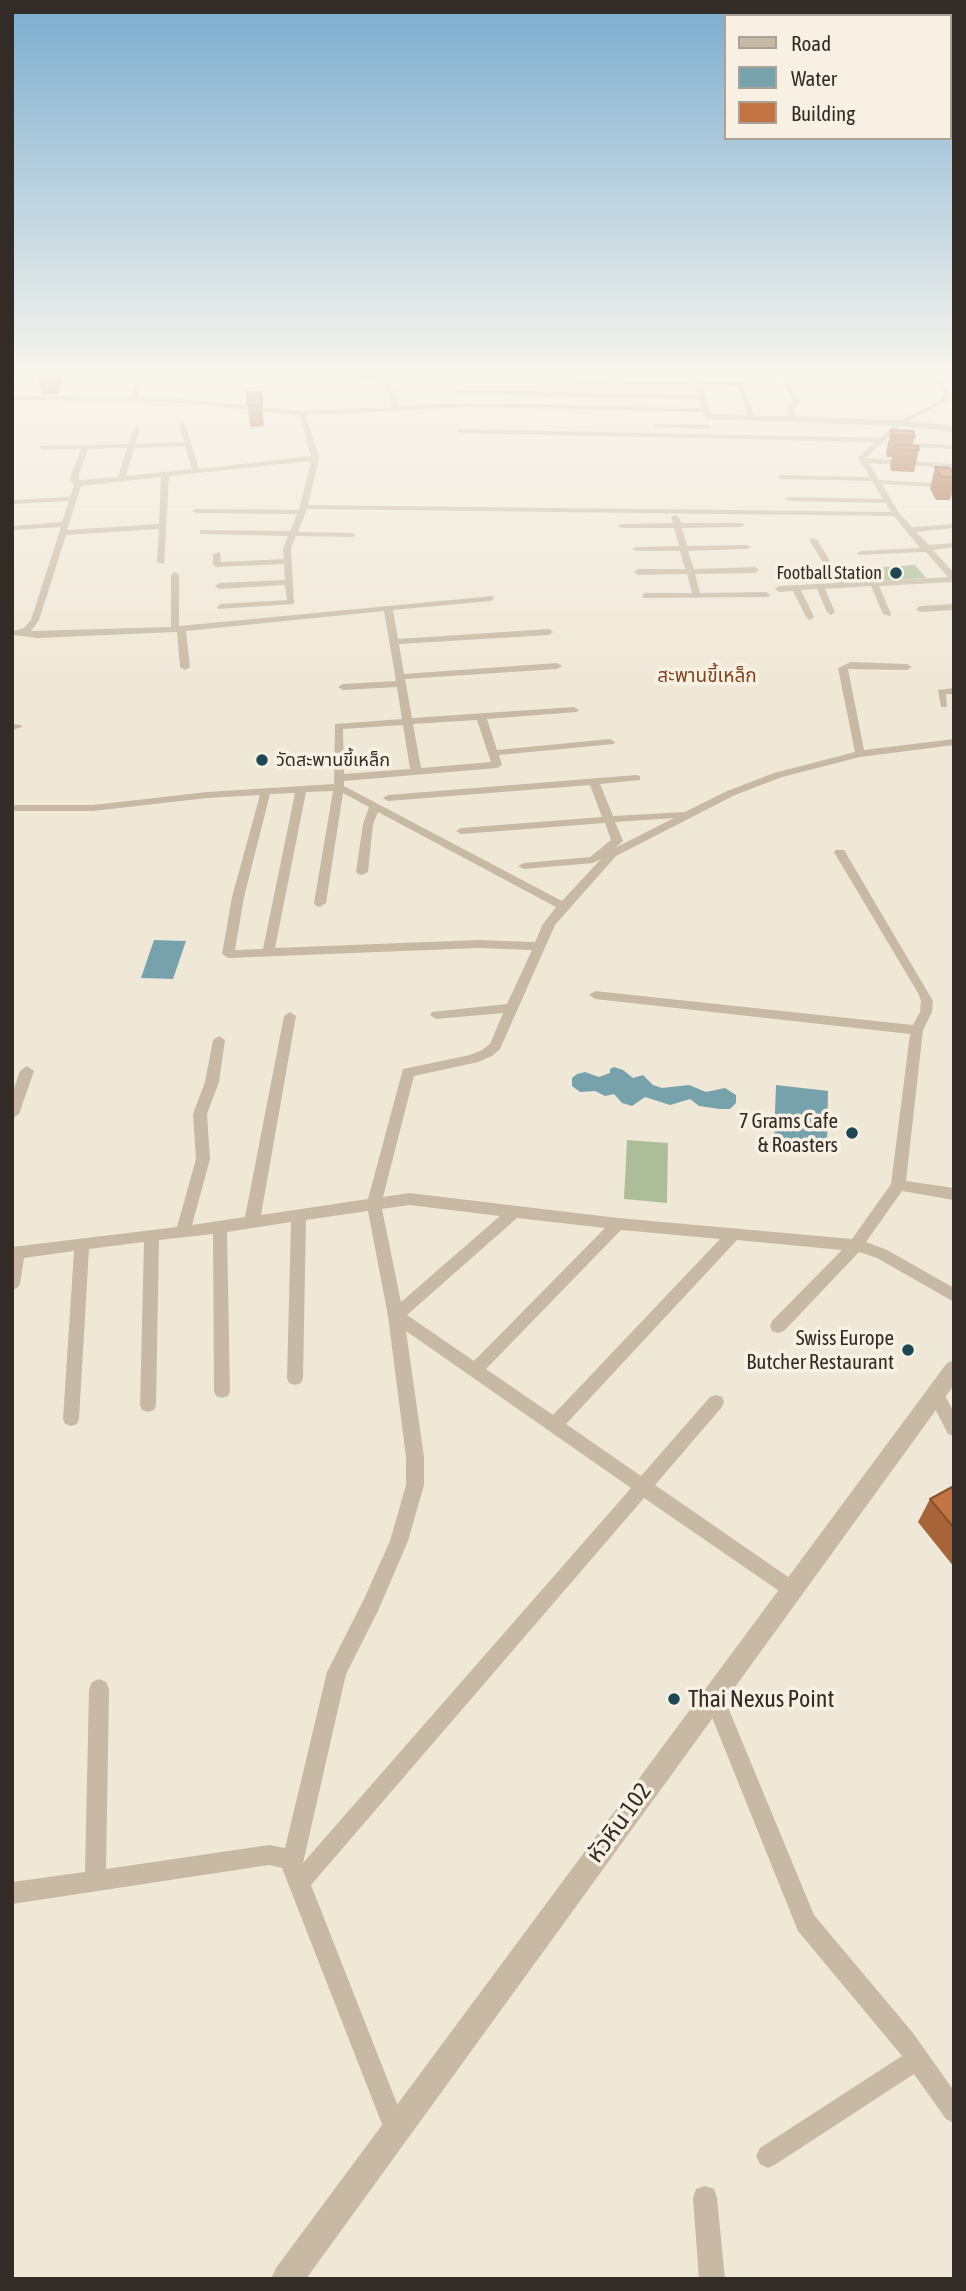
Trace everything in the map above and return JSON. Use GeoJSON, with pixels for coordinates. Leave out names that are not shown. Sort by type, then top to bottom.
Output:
{"type":"FeatureCollection","features":[{"type":"Feature","properties":{"kind":"street"},"geometry":{"type":"LineString","coordinates":[[75,478],[79,483],[122,478]]}},
{"type":"Feature","properties":{"kind":"street"},"geometry":{"type":"LineString","coordinates":[[161,562],[165,478]]}},
{"type":"Feature","properties":{"kind":"street"},"geometry":{"type":"LineString","coordinates":[[221,607],[292,606],[287,549],[301,513],[310,478]]}},
{"type":"Feature","properties":{"kind":"street"},"geometry":{"type":"LineString","coordinates":[[803,478],[954,486]]}},
{"type":"Feature","properties":{"kind":"street"},"geometry":{"type":"LineString","coordinates":[[875,478],[896,514],[954,578]]}},
{"type":"Feature","properties":{"kind":"street"},"geometry":{"type":"LineString","coordinates":[[17,633],[35,620],[71,499],[79,483]]}},
{"type":"Feature","properties":{"kind":"street"},"geometry":{"type":"LineString","coordinates":[[12,502],[71,499]]}},
{"type":"Feature","properties":{"kind":"street"},"geometry":{"type":"LineString","coordinates":[[789,499],[889,501]]}},
{"type":"Feature","properties":{"kind":"street"},"geometry":{"type":"LineString","coordinates":[[674,512],[697,596]]}},
{"type":"Feature","properties":{"kind":"street"},"geometry":{"type":"LineString","coordinates":[[196,515],[674,512],[896,514]]}},
{"type":"Feature","properties":{"kind":"street"},"geometry":{"type":"LineString","coordinates":[[621,526],[741,525]]}},
{"type":"Feature","properties":{"kind":"street"},"geometry":{"type":"LineString","coordinates":[[12,528],[163,526]]}},
{"type":"Feature","properties":{"kind":"street"},"geometry":{"type":"LineString","coordinates":[[909,530],[954,526]]}},
{"type":"Feature","properties":{"kind":"street"},"geometry":{"type":"LineString","coordinates":[[203,532],[352,536]]}},
{"type":"Feature","properties":{"kind":"street"},"geometry":{"type":"LineString","coordinates":[[813,540],[841,585]]}},
{"type":"Feature","properties":{"kind":"street"},"geometry":{"type":"LineString","coordinates":[[861,553],[954,545]]}},
{"type":"Feature","properties":{"kind":"street"},"geometry":{"type":"LineString","coordinates":[[636,549],[747,547]]}},
{"type":"Feature","properties":{"kind":"street"},"geometry":{"type":"LineString","coordinates":[[217,554],[217,565],[287,562]]}},
{"type":"Feature","properties":{"kind":"street"},"geometry":{"type":"LineString","coordinates":[[234,564],[236,585]]}},
{"type":"Feature","properties":{"kind":"street"},"geometry":{"type":"LineString","coordinates":[[638,572],[755,570]]}},
{"type":"Feature","properties":{"kind":"street"},"geometry":{"type":"LineString","coordinates":[[175,576],[178,629],[185,667]]}},
{"type":"Feature","properties":{"kind":"street"},"geometry":{"type":"LineString","coordinates":[[779,589],[954,578]]}},
{"type":"Feature","properties":{"kind":"street"},"geometry":{"type":"LineString","coordinates":[[219,586],[289,582]]}},
{"type":"Feature","properties":{"kind":"street"},"geometry":{"type":"LineString","coordinates":[[874,583],[887,614]]}},
{"type":"Feature","properties":{"kind":"street"},"geometry":{"type":"LineString","coordinates":[[820,587],[831,612]]}},
{"type":"Feature","properties":{"kind":"street"},"geometry":{"type":"LineString","coordinates":[[796,588],[810,617]]}},
{"type":"Feature","properties":{"kind":"street"},"geometry":{"type":"LineString","coordinates":[[646,596],[766,595]]}},
{"type":"Feature","properties":{"kind":"street"},"geometry":{"type":"LineString","coordinates":[[17,633],[37,635],[178,629],[490,598]]}},
{"type":"Feature","properties":{"kind":"street"},"geometry":{"type":"LineString","coordinates":[[920,610],[954,607]]}},
{"type":"Feature","properties":{"kind":"street"},"geometry":{"type":"LineString","coordinates":[[388,608],[416,772]]}},
{"type":"Feature","properties":{"kind":"street"},"geometry":{"type":"LineString","coordinates":[[394,642],[549,632]]}},
{"type":"Feature","properties":{"kind":"street"},"geometry":{"type":"LineString","coordinates":[[860,754],[843,668],[851,664],[907,667]]}},
{"type":"Feature","properties":{"kind":"street"},"geometry":{"type":"LineString","coordinates":[[344,687],[557,666]]}},
{"type":"Feature","properties":{"kind":"street"},"geometry":{"type":"LineString","coordinates":[[944,705],[941,692],[954,691]]}},
{"type":"Feature","properties":{"kind":"street"},"geometry":{"type":"LineString","coordinates":[[320,903],[339,782],[338,726],[574,710]]}},
{"type":"Feature","properties":{"kind":"street"},"geometry":{"type":"LineString","coordinates":[[12,808],[93,808],[301,789],[416,772],[497,765],[481,717]]}},
{"type":"Feature","properties":{"kind":"street"},"geometry":{"type":"LineString","coordinates":[[493,752],[610,742]]}},
{"type":"Feature","properties":{"kind":"street"},"geometry":{"type":"LineString","coordinates":[[296,1872],[337,1672],[394,1554],[415,1485],[415,1457],[396,1315],[374,1204],[408,1072],[487,1053],[495,1046],[549,924],[612,854],[686,814],[778,775],[860,754],[954,742]]}},
{"type":"Feature","properties":{"kind":"street"},"geometry":{"type":"LineString","coordinates":[[388,798],[636,778]]}},
{"type":"Feature","properties":{"kind":"street"},"geometry":{"type":"LineString","coordinates":[[339,782],[375,806],[563,906]]}},
{"type":"Feature","properties":{"kind":"street"},"geometry":{"type":"LineString","coordinates":[[524,866],[593,860],[617,841],[594,782]]}},
{"type":"Feature","properties":{"kind":"street"},"geometry":{"type":"LineString","coordinates":[[268,953],[301,789]]}},
{"type":"Feature","properties":{"kind":"street"},"geometry":{"type":"LineString","coordinates":[[266,791],[238,897],[227,953],[230,955],[478,944],[538,947]]}},
{"type":"Feature","properties":{"kind":"street"},"geometry":{"type":"LineString","coordinates":[[362,872],[368,824],[375,806]]}},
{"type":"Feature","properties":{"kind":"street"},"geometry":{"type":"LineString","coordinates":[[461,831],[686,814]]}},
{"type":"Feature","properties":{"kind":"street"},"geometry":{"type":"LineString","coordinates":[[778,1326],[856,1245],[898,1185],[918,1030],[926,1012],[927,1001],[923,993],[840,852]]}},
{"type":"Feature","properties":{"kind":"street"},"geometry":{"type":"LineString","coordinates":[[595,995],[918,1030]]}},
{"type":"Feature","properties":{"kind":"street"},"geometry":{"type":"LineString","coordinates":[[436,1015],[513,1008]]}},
{"type":"Feature","properties":{"kind":"street"},"geometry":{"type":"LineString","coordinates":[[252,1222],[290,1016]]}},
{"type":"Feature","properties":{"kind":"street"},"geometry":{"type":"LineString","coordinates":[[183,1232],[203,1159],[200,1114],[212,1082],[219,1040]]}},
{"type":"Feature","properties":{"kind":"street"},"geometry":{"type":"LineString","coordinates":[[12,1114],[27,1071]]}},
{"type":"Feature","properties":{"kind":"street"},"geometry":{"type":"LineString","coordinates":[[898,1185],[954,1194]]}},
{"type":"Feature","properties":{"kind":"street"},"geometry":{"type":"LineString","coordinates":[[12,1284],[14,1252],[152,1237],[409,1199],[618,1224],[856,1245],[882,1254],[954,1296]]}},
{"type":"Feature","properties":{"kind":"street"},"geometry":{"type":"LineString","coordinates":[[396,1315],[514,1212]]}},
{"type":"Feature","properties":{"kind":"street"},"geometry":{"type":"LineString","coordinates":[[295,1378],[299,1215]]}},
{"type":"Feature","properties":{"kind":"street"},"geometry":{"type":"LineString","coordinates":[[474,1371],[618,1224]]}},
{"type":"Feature","properties":{"kind":"street"},"geometry":{"type":"LineString","coordinates":[[220,1227],[222,1391]]}},
{"type":"Feature","properties":{"kind":"street"},"geometry":{"type":"LineString","coordinates":[[553,1426],[734,1234]]}},
{"type":"Feature","properties":{"kind":"street"},"geometry":{"type":"LineString","coordinates":[[148,1405],[152,1237]]}},
{"type":"Feature","properties":{"kind":"street"},"geometry":{"type":"LineString","coordinates":[[71,1419],[82,1245]]}},
{"type":"Feature","properties":{"kind":"street"},"geometry":{"type":"LineString","coordinates":[[396,1315],[791,1588]]}},
{"type":"Feature","properties":{"kind":"street","name":"หัวหิน 102"},"geometry":{"type":"LineString","coordinates":[[287,2279],[954,1369]]}},
{"type":"Feature","properties":{"kind":"street"},"geometry":{"type":"LineString","coordinates":[[936,1395],[954,1429]]}},
{"type":"Feature","properties":{"kind":"street"},"geometry":{"type":"LineString","coordinates":[[296,1872],[716,1402]]}},
{"type":"Feature","properties":{"kind":"street"},"geometry":{"type":"LineString","coordinates":[[95,1882],[99,1689]]}},
{"type":"Feature","properties":{"kind":"street"},"geometry":{"type":"LineString","coordinates":[[713,1695],[806,1923],[917,2059],[954,2111]]}},
{"type":"Feature","properties":{"kind":"street"},"geometry":{"type":"LineString","coordinates":[[12,1893],[270,1855],[281,1856],[296,1872],[395,2129]]}},
{"type":"Feature","properties":{"kind":"street"},"geometry":{"type":"LineString","coordinates":[[768,2156],[917,2059]]}},
{"type":"Feature","properties":{"kind":"street"},"geometry":{"type":"LineString","coordinates":[[705,2198],[712,2279]]}},
{"type":"Feature","properties":{"kind":"green space","name":"Football Station"},"geometry":{"type":"Polygon","coordinates":[[[915,565],[926,578],[877,581],[867,568],[915,565]]]}},
{"type":"Feature","properties":{"kind":"green space"},"geometry":{"type":"Polygon","coordinates":[[[627,1140],[668,1143],[667,1203],[624,1199],[627,1140]]]}},
{"type":"Feature","properties":{"kind":"water"},"geometry":{"type":"Polygon","coordinates":[[[154,940],[186,941],[173,979],[141,978],[154,940]]]}},
{"type":"Feature","properties":{"kind":"water"},"geometry":{"type":"Polygon","coordinates":[[[614,1067],[633,1078],[643,1075],[653,1085],[662,1088],[689,1085],[706,1092],[725,1088],[736,1095],[736,1103],[730,1109],[720,1109],[699,1106],[690,1099],[670,1105],[645,1097],[632,1106],[622,1103],[614,1094],[605,1096],[595,1091],[580,1092],[572,1086],[572,1078],[577,1074],[585,1072],[599,1077],[610,1073],[610,1069],[614,1067]]]}},
{"type":"Feature","properties":{"kind":"water"},"geometry":{"type":"Polygon","coordinates":[[[776,1085],[828,1091],[827,1146],[774,1140],[776,1085]]]}},
{"type":"Feature","properties":{"kind":"building"},"geometry":{"type":"Polygon","coordinates":[[[954,1486],[954,1528],[930,1499],[954,1486]]]}},
{"type":"Feature","properties":{"kind":"place","name":"Football Station"},"geometry":{"type":"Point","coordinates":[896,573]}},
{"type":"Feature","properties":{"kind":"place","name":"วัดสะพานขี้เหล็ก"},"geometry":{"type":"Point","coordinates":[262,760]}},
{"type":"Feature","properties":{"kind":"place","name":"7 Grams Cafe & Roasters"},"geometry":{"type":"Point","coordinates":[852,1133]}},
{"type":"Feature","properties":{"kind":"place","name":"Swiss Europe Butcher Restaurant"},"geometry":{"type":"Point","coordinates":[908,1350]}},
{"type":"Feature","properties":{"kind":"place","name":"Thai Nexus Point"},"geometry":{"type":"Point","coordinates":[674,1699]}},
{"type":"Feature","properties":{"kind":"district","name":"สะพานขี้เหล็ก"},"geometry":{"type":"Point","coordinates":[707,676]}}]}
